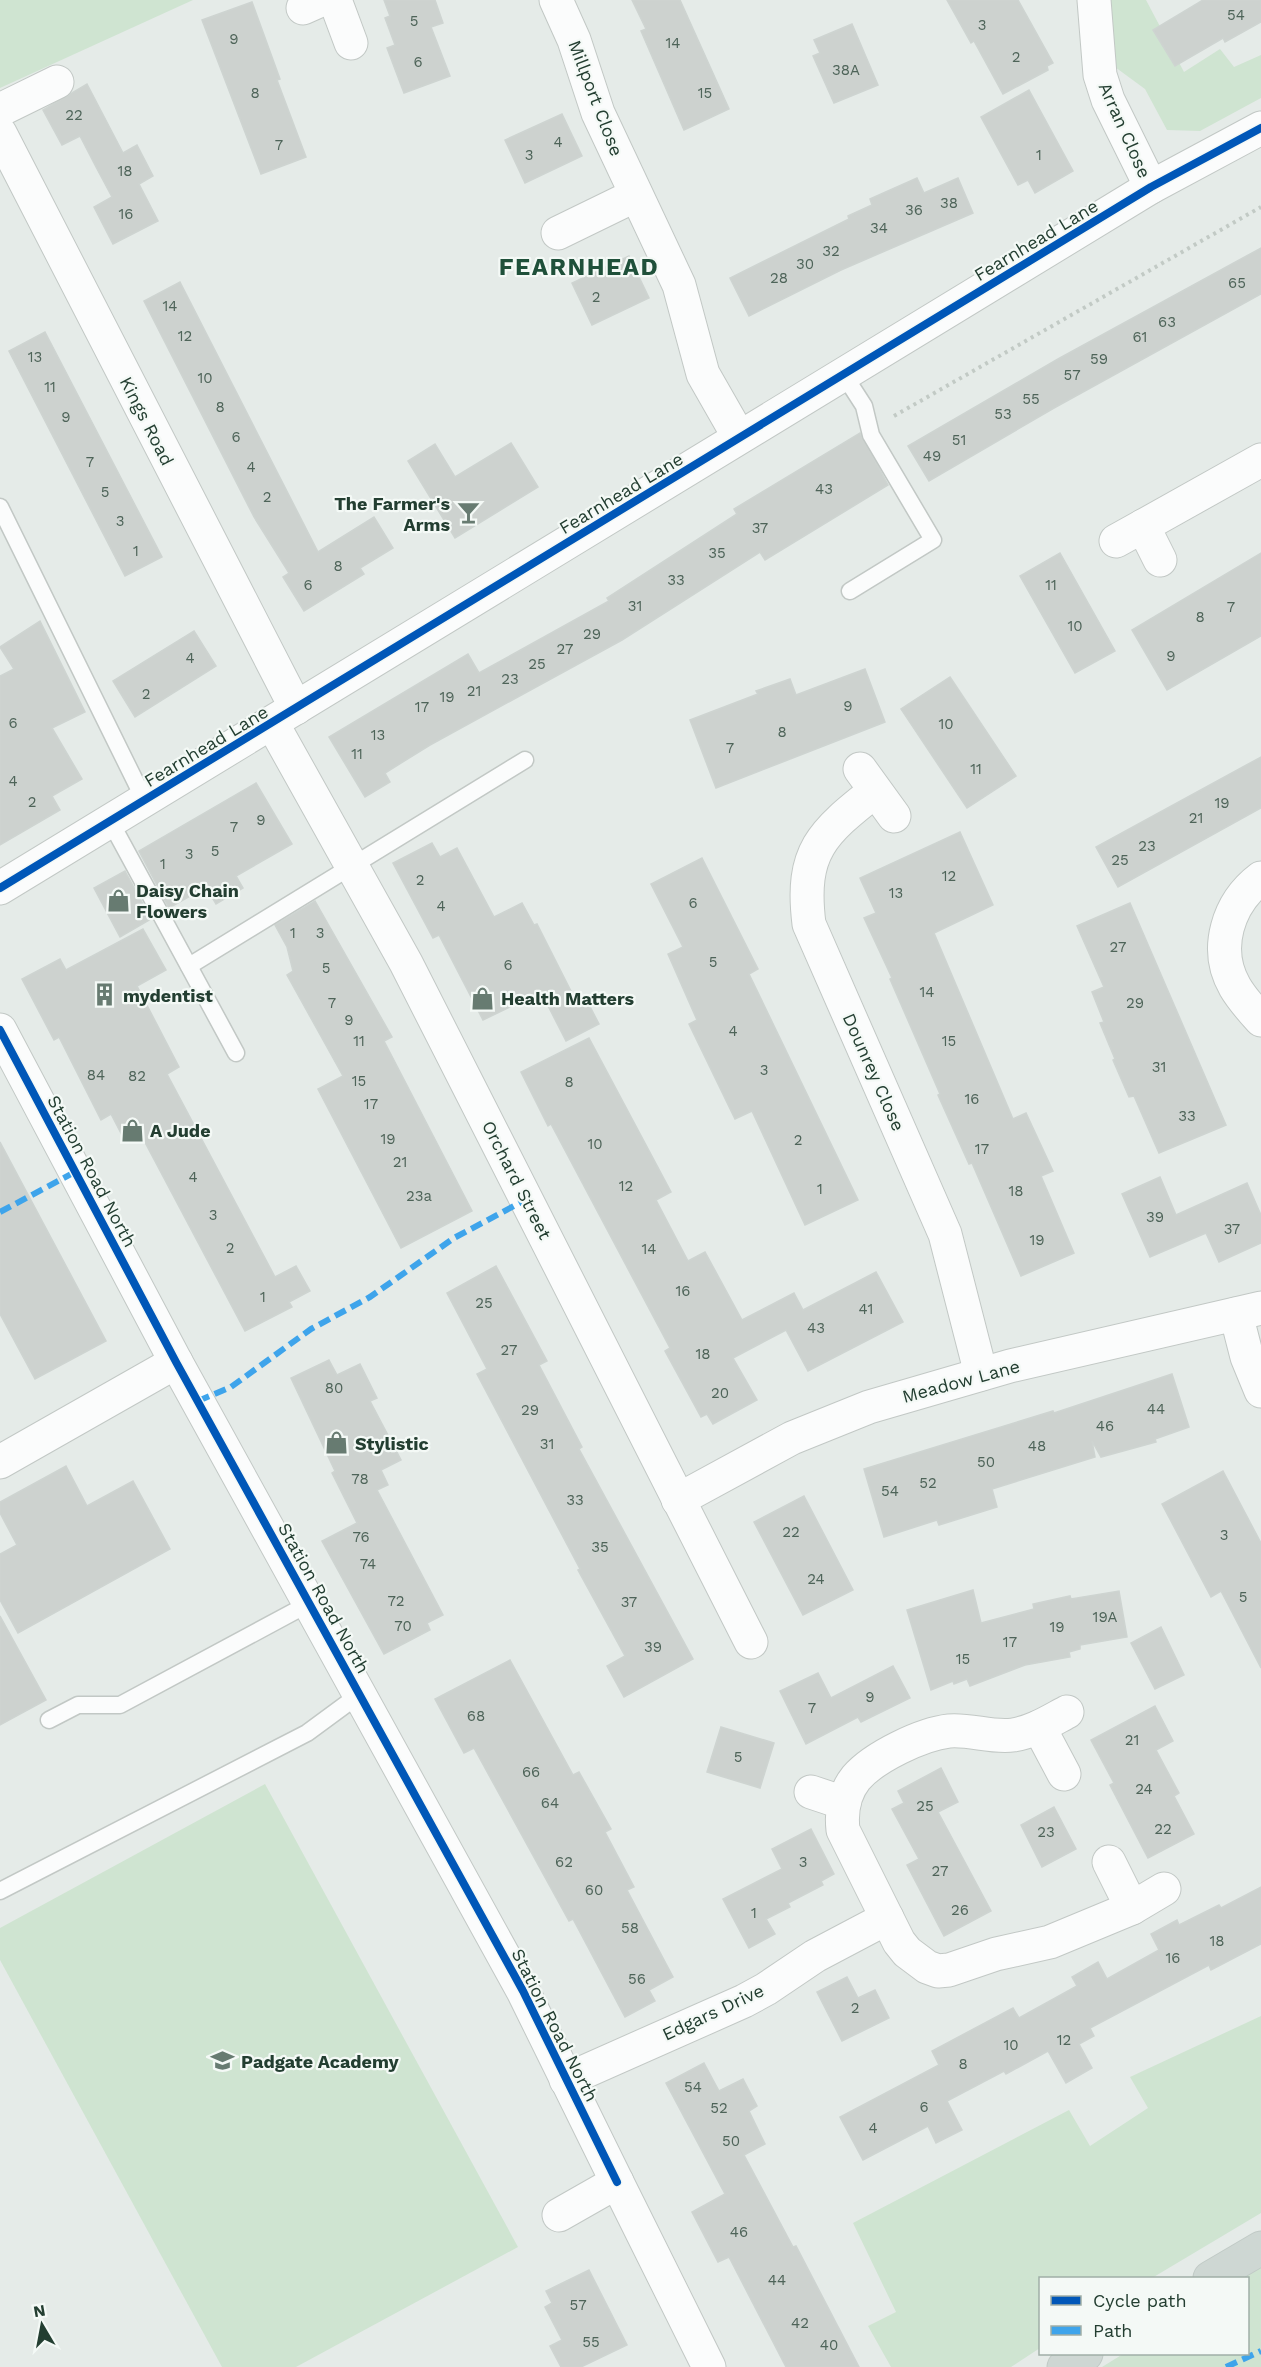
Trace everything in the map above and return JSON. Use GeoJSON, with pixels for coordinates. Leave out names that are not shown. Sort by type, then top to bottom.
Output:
{"type":"FeatureCollection","features":[{"type":"Feature","properties":{"kind":"main road"},"geometry":{"type":"LineString","coordinates":[[1212,2277],[1261,2248]]}},
{"type":"Feature","properties":{"kind":"main road"},"geometry":{"type":"LineString","coordinates":[[1064,2367],[1084,2355]]}},
{"type":"Feature","properties":{"kind":"street"},"geometry":{"type":"LineString","coordinates":[[335,0],[351,43]]}},
{"type":"Feature","properties":{"kind":"street","name":"Millport Close"},"geometry":{"type":"LineString","coordinates":[[556,0],[574,40],[598,113],[679,285],[703,374],[740,437]]}},
{"type":"Feature","properties":{"kind":"street","name":"Arran Close"},"geometry":{"type":"LineString","coordinates":[[1094,0],[1103,83],[1108,100],[1151,187]]}},
{"type":"Feature","properties":{"kind":"street"},"geometry":{"type":"LineString","coordinates":[[0,110],[57,82]]}},
{"type":"Feature","properties":{"kind":"street","name":"Fearnhead Lane"},"geometry":{"type":"LineString","coordinates":[[0,888],[1151,187],[1261,128]]}},
{"type":"Feature","properties":{"kind":"street","name":"Kings Road"},"geometry":{"type":"LineString","coordinates":[[0,133],[284,716]]}},
{"type":"Feature","properties":{"kind":"street"},"geometry":{"type":"LineString","coordinates":[[558,233],[636,195]]}},
{"type":"Feature","properties":{"kind":"street"},"geometry":{"type":"LineString","coordinates":[[1160,560],[1129,534],[1261,460]]}},
{"type":"Feature","properties":{"kind":"street","name":"Orchard Street"},"geometry":{"type":"LineString","coordinates":[[284,716],[352,866],[406,963],[751,1642]]}},
{"type":"Feature","properties":{"kind":"street","name":"Dounrey Close"},"geometry":{"type":"LineString","coordinates":[[876,792],[839,820],[823,836],[813,855],[807,890],[809,924],[945,1234],[981,1374]]}},
{"type":"Feature","properties":{"kind":"street"},"geometry":{"type":"LineString","coordinates":[[1261,878],[1237,902],[1228,926],[1225,953],[1227,969],[1233,985],[1261,1020]]}},
{"type":"Feature","properties":{"kind":"street","name":"Station Road North"},"geometry":{"type":"LineString","coordinates":[[0,1030],[176,1362],[523,1991],[709,2367]]}},
{"type":"Feature","properties":{"kind":"street"},"geometry":{"type":"LineString","coordinates":[[1249,1311],[1247,1357],[1261,1391]]}},
{"type":"Feature","properties":{"kind":"street","name":"Meadow Lane"},"geometry":{"type":"LineString","coordinates":[[678,1500],[792,1438],[869,1407],[981,1374],[1249,1311]]}},
{"type":"Feature","properties":{"kind":"street"},"geometry":{"type":"LineString","coordinates":[[0,1462],[176,1362]]}},
{"type":"Feature","properties":{"kind":"street"},"geometry":{"type":"LineString","coordinates":[[1067,1712],[1039,1727],[1010,1735],[950,1731],[915,1740],[866,1769],[856,1779],[844,1803],[841,1816],[843,1830],[887,1918],[907,1952],[927,1967],[938,1971],[962,1967],[996,1954],[1050,1942],[1132,1908],[1164,1889]]}},
{"type":"Feature","properties":{"kind":"street"},"geometry":{"type":"LineString","coordinates":[[1039,1727],[1064,1774]]}},
{"type":"Feature","properties":{"kind":"street"},"geometry":{"type":"LineString","coordinates":[[811,1792],[844,1803]]}},
{"type":"Feature","properties":{"kind":"street"},"geometry":{"type":"LineString","coordinates":[[1110,1862],[1132,1908]]}},
{"type":"Feature","properties":{"kind":"street","name":"Edgars Drive"},"geometry":{"type":"LineString","coordinates":[[566,2080],[744,2001],[815,1956],[887,1918]]}},
{"type":"Feature","properties":{"kind":"street"},"geometry":{"type":"LineString","coordinates":[[559,2215],[617,2181]]}},
{"type":"Feature","properties":{"kind":"lane"},"geometry":{"type":"LineString","coordinates":[[844,375],[864,406],[868,430],[933,540],[850,591]]}},
{"type":"Feature","properties":{"kind":"lane"},"geometry":{"type":"LineString","coordinates":[[0,507],[145,801]]}},
{"type":"Feature","properties":{"kind":"lane"},"geometry":{"type":"LineString","coordinates":[[189,966],[525,760]]}},
{"type":"Feature","properties":{"kind":"lane"},"geometry":{"type":"LineString","coordinates":[[110,821],[236,1053]]}},
{"type":"Feature","properties":{"kind":"lane"},"geometry":{"type":"LineString","coordinates":[[50,1720],[78,1705],[120,1705],[310,1604]]}},
{"type":"Feature","properties":{"kind":"lane"},"geometry":{"type":"LineString","coordinates":[[0,1891],[307,1733],[360,1695]]}},
{"type":"Feature","properties":{"kind":"path"},"geometry":{"type":"LineString","coordinates":[[868,430],[1261,207]]}},
{"type":"Feature","properties":{"kind":"green space"},"geometry":{"type":"Polygon","coordinates":[[[0,0],[193,0],[0,88],[0,0]]]}},
{"type":"Feature","properties":{"kind":"green space"},"geometry":{"type":"Polygon","coordinates":[[[1104,0],[1146,0],[1184,72],[1220,49],[1234,67],[1261,55],[1261,98],[1200,131],[1167,130],[1145,89],[1115,67],[1104,0]]]}},
{"type":"Feature","properties":{"kind":"green space","name":"Padgate Academy"},"geometry":{"type":"Polygon","coordinates":[[[265,1784],[518,2247],[296,2367],[222,2367],[0,1960],[0,1928],[265,1784]]]}},
{"type":"Feature","properties":{"kind":"green space"},"geometry":{"type":"Polygon","coordinates":[[[1261,2016],[1261,2213],[1154,2277],[1039,2277],[1039,2349],[1011,2367],[891,2367],[868,2326],[896,2312],[853,2223],[1069,2110],[1090,2146],[1148,2108],[1130,2077],[1261,2016]]]}},
{"type":"Feature","properties":{"kind":"green space"},"geometry":{"type":"Polygon","coordinates":[[[1261,2264],[1261,2367],[1102,2367],[1121,2355],[1249,2355],[1249,2277],[1240,2277],[1261,2264]]]}},
{"type":"Feature","properties":{"kind":"building"},"geometry":{"type":"Polygon","coordinates":[[[384,0],[435,0],[443,23],[431,27],[450,76],[404,93],[387,48],[395,45],[385,18],[390,16],[384,0]]]}},
{"type":"Feature","properties":{"kind":"building"},"geometry":{"type":"Polygon","coordinates":[[[632,0],[680,0],[729,109],[684,130],[641,31],[646,29],[632,0]]]}},
{"type":"Feature","properties":{"kind":"building"},"geometry":{"type":"Polygon","coordinates":[[[947,0],[1018,0],[1053,63],[1047,66],[1048,70],[1003,94],[974,41],[971,43],[947,0]]]}},
{"type":"Feature","properties":{"kind":"building"},"geometry":{"type":"Polygon","coordinates":[[[1203,0],[1261,0],[1261,22],[1225,42],[1223,38],[1175,66],[1153,30],[1203,0]]]}},
{"type":"Feature","properties":{"kind":"building"},"geometry":{"type":"Polygon","coordinates":[[[252,2],[280,79],[277,80],[306,157],[261,174],[202,20],[252,2]]]}},
{"type":"Feature","properties":{"kind":"building"},"geometry":{"type":"Polygon","coordinates":[[[852,24],[878,85],[834,103],[813,56],[820,53],[814,40],[852,24]]]}},
{"type":"Feature","properties":{"kind":"building"},"geometry":{"type":"Polygon","coordinates":[[[87,84],[123,153],[137,145],[153,176],[139,184],[158,221],[113,244],[94,207],[112,197],[80,136],[62,145],[43,110],[87,84]]]}},
{"type":"Feature","properties":{"kind":"building"},"geometry":{"type":"Polygon","coordinates":[[[1029,90],[1073,171],[1035,193],[1028,180],[1018,185],[981,117],[1029,90]]]}},
{"type":"Feature","properties":{"kind":"building"},"geometry":{"type":"Polygon","coordinates":[[[562,114],[582,156],[525,183],[505,140],[562,114]]]}},
{"type":"Feature","properties":{"kind":"building"},"geometry":{"type":"Polygon","coordinates":[[[917,178],[924,193],[958,178],[973,213],[841,270],[749,316],[730,278],[849,219],[848,216],[872,205],[870,199],[917,178]]]}},
{"type":"Feature","properties":{"kind":"building"},"geometry":{"type":"Polygon","coordinates":[[[1261,248],[1261,294],[1054,408],[929,481],[908,446],[1058,359],[1261,248]]]}},
{"type":"Feature","properties":{"kind":"building"},"geometry":{"type":"Polygon","coordinates":[[[629,256],[649,298],[592,325],[572,283],[629,256]]]}},
{"type":"Feature","properties":{"kind":"building"},"geometry":{"type":"Polygon","coordinates":[[[180,282],[318,552],[374,517],[393,548],[360,568],[364,574],[304,611],[283,577],[289,573],[254,517],[144,301],[180,282]]]}},
{"type":"Feature","properties":{"kind":"building"},"geometry":{"type":"Polygon","coordinates":[[[45,332],[162,557],[125,576],[9,351],[45,332]]]}},
{"type":"Feature","properties":{"kind":"building"},"geometry":{"type":"Polygon","coordinates":[[[860,433],[888,485],[765,560],[760,552],[622,640],[430,745],[385,773],[390,782],[365,797],[329,737],[468,654],[479,673],[609,601],[607,598],[737,514],[734,509],[860,433]]]}},
{"type":"Feature","properties":{"kind":"building","name":"The Farmer's Arms"},"geometry":{"type":"Polygon","coordinates":[[[511,443],[538,487],[455,538],[408,461],[435,444],[455,477],[511,443]]]}},
{"type":"Feature","properties":{"kind":"building"},"geometry":{"type":"Polygon","coordinates":[[[1060,553],[1115,651],[1075,673],[1020,576],[1060,553]]]}},
{"type":"Feature","properties":{"kind":"building"},"geometry":{"type":"Polygon","coordinates":[[[1261,553],[1261,636],[1167,690],[1132,630],[1261,553]]]}},
{"type":"Feature","properties":{"kind":"building"},"geometry":{"type":"Polygon","coordinates":[[[40,621],[85,712],[52,728],[82,779],[52,796],[60,810],[0,845],[0,676],[14,669],[0,647],[40,621]]]}},
{"type":"Feature","properties":{"kind":"building"},"geometry":{"type":"Polygon","coordinates":[[[194,631],[216,666],[135,717],[113,681],[194,631]]]}},
{"type":"Feature","properties":{"kind":"building"},"geometry":{"type":"Polygon","coordinates":[[[865,669],[885,722],[716,788],[690,720],[790,679],[796,695],[865,669]]]}},
{"type":"Feature","properties":{"kind":"building"},"geometry":{"type":"Polygon","coordinates":[[[950,677],[1016,776],[967,808],[901,709],[950,677]]]}},
{"type":"Feature","properties":{"kind":"building"},"geometry":{"type":"Polygon","coordinates":[[[1261,757],[1261,808],[1118,887],[1096,847],[1261,757]]]}},
{"type":"Feature","properties":{"kind":"building"},"geometry":{"type":"Polygon","coordinates":[[[256,783],[292,844],[236,876],[243,888],[216,904],[206,887],[169,908],[139,851],[256,783]]]}},
{"type":"Feature","properties":{"kind":"building"},"geometry":{"type":"Polygon","coordinates":[[[960,832],[993,905],[934,933],[1013,1119],[1026,1113],[1053,1171],[1041,1176],[1074,1253],[1021,1276],[972,1163],[969,1164],[938,1095],[940,1094],[890,979],[892,978],[864,918],[876,913],[860,878],[960,832]]]}},
{"type":"Feature","properties":{"kind":"building"},"geometry":{"type":"Polygon","coordinates":[[[432,843],[440,857],[457,848],[494,917],[522,903],[534,925],[537,924],[576,1001],[585,997],[599,1024],[566,1041],[541,992],[483,1020],[439,935],[433,938],[393,863],[432,843]]]}},
{"type":"Feature","properties":{"kind":"building"},"geometry":{"type":"Polygon","coordinates":[[[702,858],[758,969],[749,974],[858,1200],[805,1225],[752,1111],[735,1119],[689,1024],[697,1020],[668,954],[683,947],[651,884],[702,858]]]}},
{"type":"Feature","properties":{"kind":"building","name":"Daisy Chain Flowers"},"geometry":{"type":"Polygon","coordinates":[[[125,871],[151,919],[120,937],[94,888],[125,871]]]}},
{"type":"Feature","properties":{"kind":"building"},"geometry":{"type":"Polygon","coordinates":[[[315,901],[392,1037],[384,1041],[472,1211],[401,1248],[318,1089],[343,1076],[287,975],[293,971],[287,947],[275,925],[315,901]]]}},
{"type":"Feature","properties":{"kind":"building"},"geometry":{"type":"Polygon","coordinates":[[[1130,903],[1226,1125],[1159,1153],[1134,1096],[1129,1097],[1113,1060],[1115,1059],[1100,1023],[1104,1022],[1092,992],[1104,987],[1077,926],[1130,903]]]}},
{"type":"Feature","properties":{"kind":"building"},"geometry":{"type":"Polygon","coordinates":[[[143,929],[166,970],[137,986],[179,1067],[167,1074],[275,1277],[296,1266],[310,1291],[289,1302],[292,1307],[245,1331],[140,1133],[125,1141],[111,1114],[101,1120],[59,1037],[54,1040],[22,979],[60,959],[66,970],[143,929]]]}},
{"type":"Feature","properties":{"kind":"building"},"geometry":{"type":"Polygon","coordinates":[[[589,1038],[671,1192],[656,1200],[688,1261],[705,1252],[742,1320],[794,1293],[803,1310],[876,1272],[903,1322],[808,1371],[786,1330],[733,1358],[757,1400],[713,1424],[707,1414],[701,1417],[665,1351],[670,1348],[551,1124],[548,1126],[521,1072],[589,1038]]]}},
{"type":"Feature","properties":{"kind":"building"},"geometry":{"type":"Polygon","coordinates":[[[0,1142],[106,1341],[35,1379],[0,1314],[0,1142]]]}},
{"type":"Feature","properties":{"kind":"building"},"geometry":{"type":"Polygon","coordinates":[[[1160,1177],[1176,1215],[1247,1183],[1261,1215],[1261,1243],[1219,1262],[1206,1233],[1150,1257],[1122,1194],[1160,1177]]]}},
{"type":"Feature","properties":{"kind":"building"},"geometry":{"type":"Polygon","coordinates":[[[496,1266],[547,1361],[539,1365],[582,1447],[579,1449],[693,1659],[624,1697],[607,1666],[625,1656],[477,1374],[487,1369],[447,1293],[496,1266]]]}},
{"type":"Feature","properties":{"kind":"building"},"geometry":{"type":"Polygon","coordinates":[[[329,1360],[337,1375],[360,1364],[377,1398],[370,1401],[401,1460],[381,1470],[388,1485],[377,1490],[443,1615],[427,1623],[430,1630],[384,1654],[322,1541],[357,1523],[332,1473],[335,1471],[291,1378],[329,1360]]]}},
{"type":"Feature","properties":{"kind":"building"},"geometry":{"type":"Polygon","coordinates":[[[1172,1374],[1189,1427],[1155,1439],[1156,1442],[1101,1457],[1092,1441],[1095,1457],[992,1489],[997,1507],[939,1525],[937,1520],[884,1537],[864,1469],[1053,1411],[1054,1413],[1172,1374]]]}},
{"type":"Feature","properties":{"kind":"building"},"geometry":{"type":"Polygon","coordinates":[[[66,1466],[87,1506],[133,1481],[170,1549],[18,1633],[0,1600],[0,1554],[17,1545],[0,1513],[0,1502],[66,1466]]]}},
{"type":"Feature","properties":{"kind":"building"},"geometry":{"type":"Polygon","coordinates":[[[1223,1471],[1261,1543],[1261,1668],[1221,1591],[1211,1597],[1162,1504],[1223,1471]]]}},
{"type":"Feature","properties":{"kind":"building"},"geometry":{"type":"Polygon","coordinates":[[[804,1496],[853,1590],[803,1615],[754,1522],[804,1496]]]}},
{"type":"Feature","properties":{"kind":"building"},"geometry":{"type":"Polygon","coordinates":[[[973,1590],[981,1623],[1034,1609],[1033,1604],[1070,1596],[1071,1599],[1119,1591],[1127,1637],[1080,1645],[1080,1649],[1069,1652],[1070,1657],[1025,1665],[970,1686],[967,1679],[954,1684],[953,1681],[931,1690],[907,1610],[973,1590]]]}},
{"type":"Feature","properties":{"kind":"building"},"geometry":{"type":"Polygon","coordinates":[[[0,1616],[46,1700],[0,1725],[0,1616]]]}},
{"type":"Feature","properties":{"kind":"building"},"geometry":{"type":"Polygon","coordinates":[[[1161,1627],[1184,1675],[1155,1689],[1131,1643],[1161,1627]]]}},
{"type":"Feature","properties":{"kind":"building"},"geometry":{"type":"Polygon","coordinates":[[[510,1660],[573,1775],[579,1772],[611,1829],[605,1832],[634,1887],[627,1890],[673,1977],[649,1990],[655,2001],[625,2017],[573,1919],[569,1921],[474,1748],[464,1753],[435,1699],[510,1660]]]}},
{"type":"Feature","properties":{"kind":"building"},"geometry":{"type":"Polygon","coordinates":[[[893,1666],[910,1698],[861,1722],[858,1717],[806,1744],[780,1691],[818,1673],[831,1698],[893,1666]]]}},
{"type":"Feature","properties":{"kind":"building"},"geometry":{"type":"Polygon","coordinates":[[[1155,1706],[1173,1741],[1156,1750],[1179,1793],[1174,1796],[1194,1834],[1148,1858],[1110,1785],[1114,1783],[1091,1740],[1155,1706]]]}},
{"type":"Feature","properties":{"kind":"building"},"geometry":{"type":"Polygon","coordinates":[[[721,1727],[774,1743],[760,1788],[707,1772],[721,1727]]]}},
{"type":"Feature","properties":{"kind":"building"},"geometry":{"type":"Polygon","coordinates":[[[941,1768],[958,1802],[938,1812],[991,1911],[944,1936],[907,1865],[919,1859],[892,1809],[904,1803],[898,1791],[941,1768]]]}},
{"type":"Feature","properties":{"kind":"building"},"geometry":{"type":"Polygon","coordinates":[[[1054,1807],[1076,1849],[1042,1867],[1021,1825],[1054,1807]]]}},
{"type":"Feature","properties":{"kind":"building"},"geometry":{"type":"Polygon","coordinates":[[[811,1829],[834,1874],[821,1881],[823,1885],[788,1903],[790,1907],[766,1919],[775,1934],[749,1948],[723,1899],[782,1869],[772,1849],[811,1829]]]}},
{"type":"Feature","properties":{"kind":"building"},"geometry":{"type":"Polygon","coordinates":[[[1261,1887],[1261,1944],[1211,1970],[1209,1965],[1090,2028],[1094,2036],[1079,2044],[1092,2068],[1066,2083],[1048,2051],[1006,2074],[1004,2071],[947,2101],[962,2130],[936,2143],[928,2126],[863,2160],[840,2117],[939,2065],[932,2051],[1013,2008],[1019,2018],[1077,1986],[1072,1977],[1098,1962],[1107,1979],[1159,1950],[1151,1934],[1177,1920],[1179,1925],[1219,1905],[1221,1908],[1261,1887]]]}},
{"type":"Feature","properties":{"kind":"building"},"geometry":{"type":"Polygon","coordinates":[[[847,1977],[858,1998],[875,1990],[889,2018],[842,2041],[817,1992],[847,1977]]]}},
{"type":"Feature","properties":{"kind":"building"},"geometry":{"type":"Polygon","coordinates":[[[704,2063],[719,2091],[743,2079],[757,2106],[749,2111],[765,2144],[744,2155],[793,2247],[796,2246],[859,2367],[786,2367],[729,2257],[718,2262],[692,2212],[725,2194],[666,2083],[704,2063]]]}},
{"type":"Feature","properties":{"kind":"building"},"geometry":{"type":"Polygon","coordinates":[[[589,2270],[627,2345],[581,2367],[561,2367],[550,2346],[562,2340],[545,2307],[552,2303],[546,2291],[589,2270]]]}},
{"type":"Feature","properties":{"kind":"marked path"},"geometry":{"type":"LineString","coordinates":[[0,1212],[75,1172]]}},
{"type":"Feature","properties":{"kind":"marked path"},"geometry":{"type":"LineString","coordinates":[[198,1401],[231,1387],[311,1329],[370,1297],[454,1238],[527,1199]]}},
{"type":"Feature","properties":{"kind":"marked path"},"geometry":{"type":"LineString","coordinates":[[1226,2367],[1261,2351]]}},
{"type":"Feature","properties":{"kind":"cycle path"},"geometry":{"type":"LineString","coordinates":[[0,888],[1151,187],[1261,128]]}},
{"type":"Feature","properties":{"kind":"cycle path"},"geometry":{"type":"LineString","coordinates":[[0,1030],[176,1362],[523,1991],[617,2182]]}},
{"type":"Feature","properties":{"kind":"place","name":"The Farmer's Arms"},"geometry":{"type":"Point","coordinates":[468,513]}},
{"type":"Feature","properties":{"kind":"place","name":"Daisy Chain Flowers"},"geometry":{"type":"Point","coordinates":[118,900]}},
{"type":"Feature","properties":{"kind":"place","name":"mydentist"},"geometry":{"type":"Point","coordinates":[105,995]}},
{"type":"Feature","properties":{"kind":"place","name":"Health Matters"},"geometry":{"type":"Point","coordinates":[483,998]}},
{"type":"Feature","properties":{"kind":"place","name":"A Jude"},"geometry":{"type":"Point","coordinates":[132,1130]}},
{"type":"Feature","properties":{"kind":"place","name":"Stylistic"},"geometry":{"type":"Point","coordinates":[337,1443]}},
{"type":"Feature","properties":{"kind":"place","name":"Padgate Academy"},"geometry":{"type":"Point","coordinates":[223,2061]}},
{"type":"Feature","properties":{"kind":"district","name":"FEARNHEAD"},"geometry":{"type":"Point","coordinates":[579,267]}}]}
